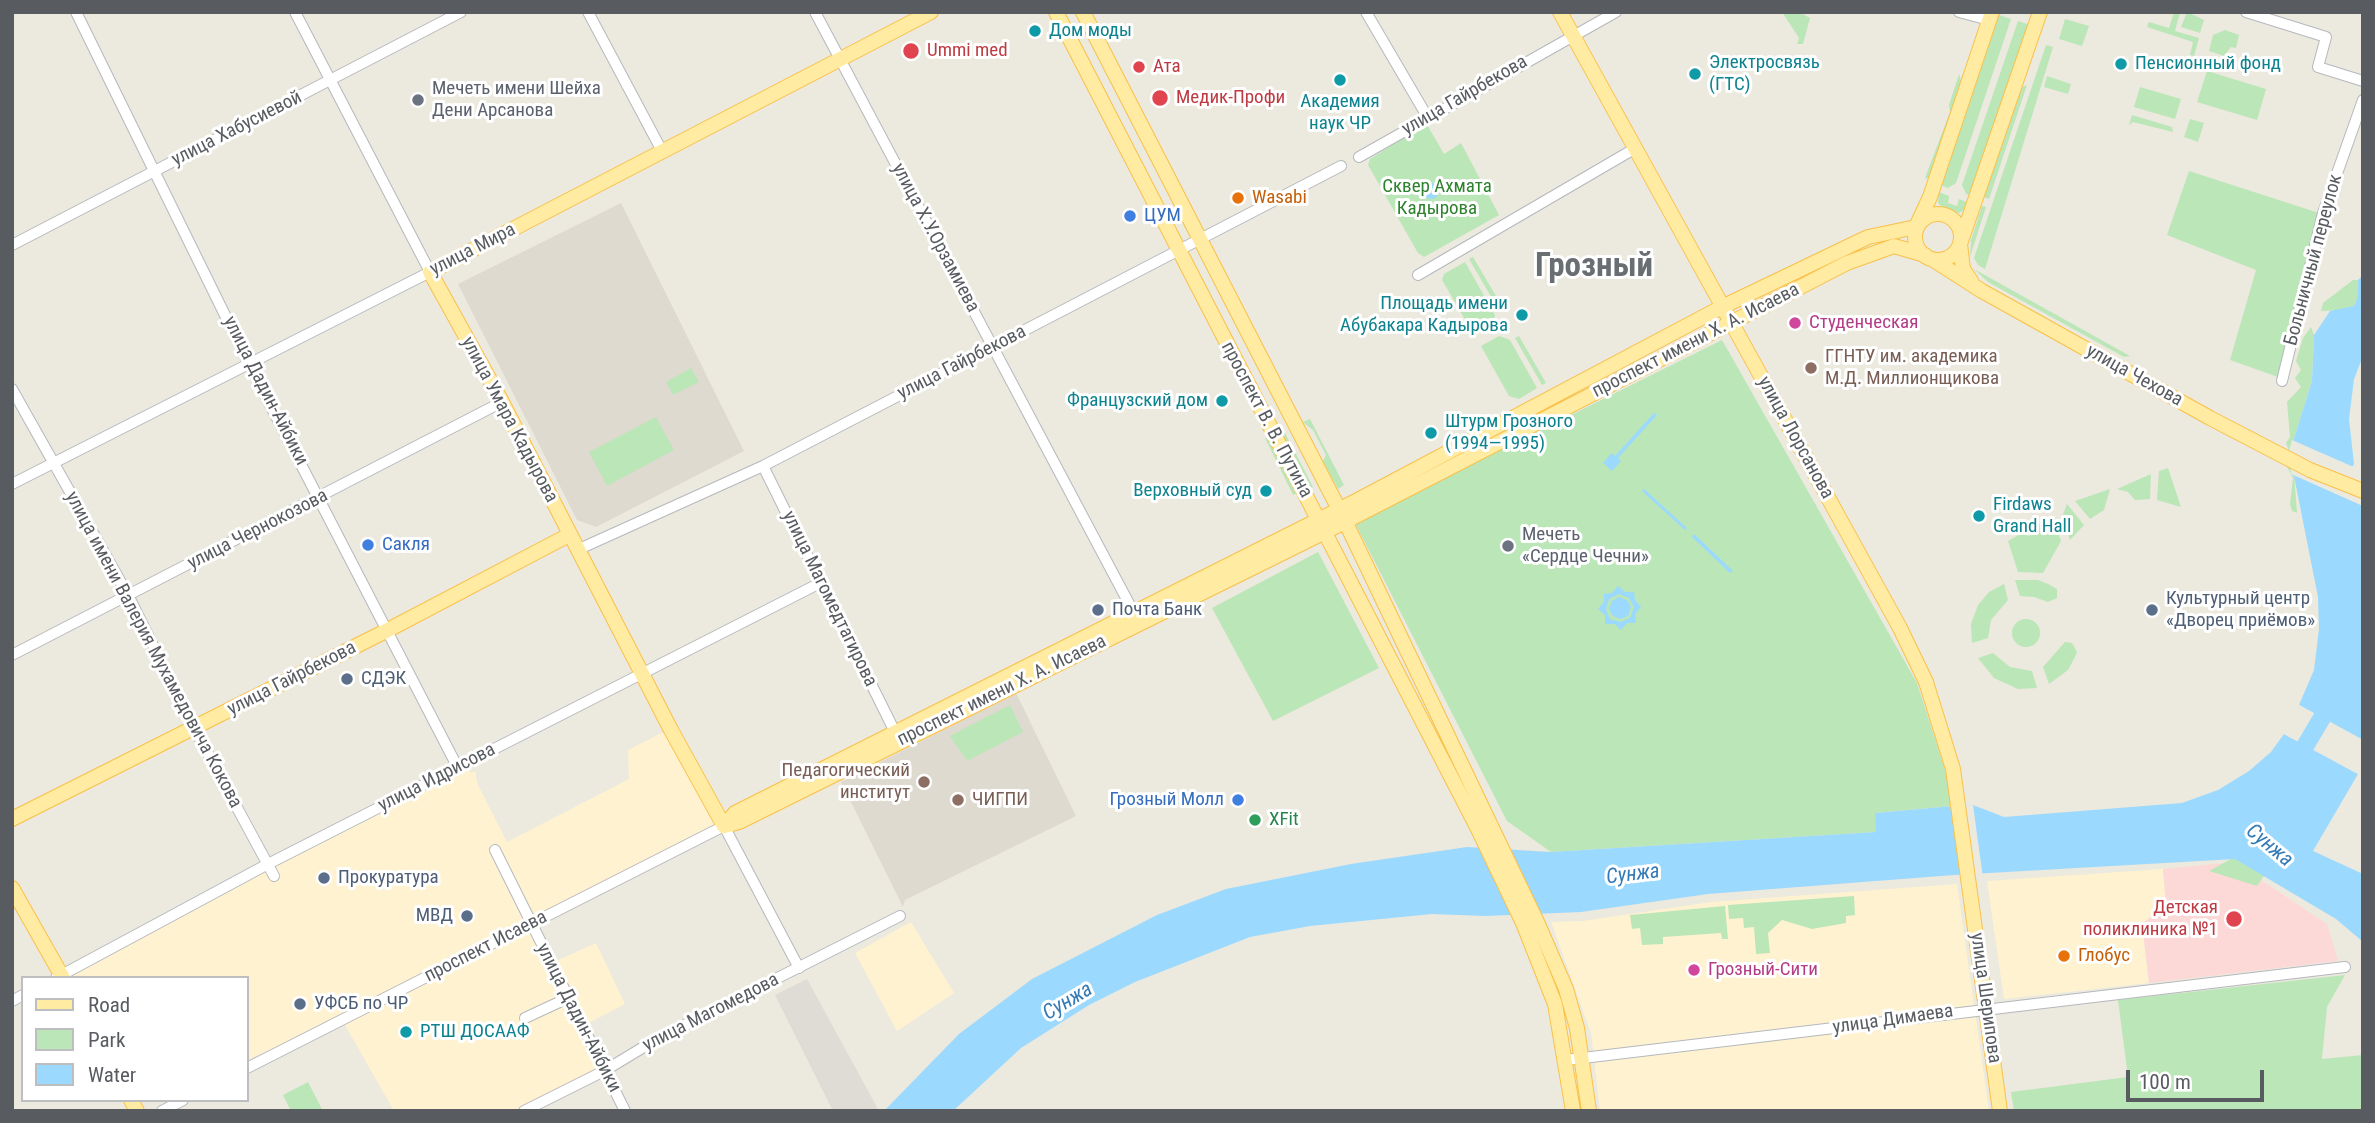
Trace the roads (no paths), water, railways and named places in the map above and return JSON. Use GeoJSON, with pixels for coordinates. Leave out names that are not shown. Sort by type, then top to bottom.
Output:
{"type":"FeatureCollection","features":[{"type":"Feature","properties":{"kind":"main road","name":"улица Мира"},"geometry":{"type":"LineString","coordinates":[[429,272],[931,12]]}},
{"type":"Feature","properties":{"kind":"main road","name":"проспект В. В. Путина"},"geometry":{"type":"LineString","coordinates":[[1056,12],[1178,252],[1484,826]]}},
{"type":"Feature","properties":{"kind":"main road","name":"проспект В. В. Путина"},"geometry":{"type":"LineString","coordinates":[[1083,12],[1342,515],[1484,826]]}},
{"type":"Feature","properties":{"kind":"main road","name":"улица Лорсанова"},"geometry":{"type":"LineString","coordinates":[[1560,12],[1895,618],[1926,682],[1953,769],[1969,885]]}},
{"type":"Feature","properties":{"kind":"main road"},"geometry":{"type":"LineString","coordinates":[[1991,16],[1920,223],[1916,240],[1928,257],[1952,255],[1960,244],[2040,12]]}},
{"type":"Feature","properties":{"kind":"main road"},"geometry":{"type":"LineString","coordinates":[[1920,223],[1933,215],[1946,215],[1960,230],[1963,269],[1983,291]]}},
{"type":"Feature","properties":{"kind":"main road","name":"проспект имени Х. А. Исаева"},"geometry":{"type":"LineString","coordinates":[[1342,515],[1722,307],[1849,245],[1877,234],[1911,229],[1920,223]]}},
{"type":"Feature","properties":{"kind":"main road","name":"проспект имени Х. А. Исаева"},"geometry":{"type":"LineString","coordinates":[[724,826],[734,813],[895,732],[1136,617],[1732,324],[1847,263],[1878,250],[1902,247],[1928,257],[1983,291]]}},
{"type":"Feature","properties":{"kind":"main road","name":"улица Умара Кадырова"},"geometry":{"type":"LineString","coordinates":[[429,272],[502,402],[569,535],[724,826]]}},
{"type":"Feature","properties":{"kind":"main road","name":"улица Чехова"},"geometry":{"type":"LineString","coordinates":[[1983,291],[2287,458],[2363,491]]}},
{"type":"Feature","properties":{"kind":"main road","name":"улица Гайрбекова"},"geometry":{"type":"LineString","coordinates":[[12,818],[386,631],[569,535]]}},
{"type":"Feature","properties":{"kind":"main road","name":"проспект имени Х. А. Исаева"},"geometry":{"type":"LineString","coordinates":[[724,826],[739,822],[1136,617]]}},
{"type":"Feature","properties":{"kind":"main road"},"geometry":{"type":"LineString","coordinates":[[1484,826],[1555,1004],[1573,1111]]}},
{"type":"Feature","properties":{"kind":"main road"},"geometry":{"type":"LineString","coordinates":[[1484,826],[1538,924],[1566,989],[1582,1058],[1589,1111]]}},
{"type":"Feature","properties":{"kind":"main road","name":"улица Шерипова"},"geometry":{"type":"LineString","coordinates":[[1969,885],[2000,1111]]}},
{"type":"Feature","properties":{"kind":"main road"},"geometry":{"type":"LineString","coordinates":[[12,888],[59,976]]}},
{"type":"Feature","properties":{"kind":"street","name":"улица Дадин-Айбики"},"geometry":{"type":"LineString","coordinates":[[76,12],[249,364],[458,768]]}},
{"type":"Feature","properties":{"kind":"street","name":"улица Умара Кадырова"},"geometry":{"type":"LineString","coordinates":[[295,12],[333,81],[429,272]]}},
{"type":"Feature","properties":{"kind":"street","name":"улица Хабусиевой"},"geometry":{"type":"LineString","coordinates":[[12,244],[333,81],[461,12]]}},
{"type":"Feature","properties":{"kind":"street"},"geometry":{"type":"LineString","coordinates":[[588,12],[662,151]]}},
{"type":"Feature","properties":{"kind":"street","name":"улица Х.У.Орзамиева"},"geometry":{"type":"LineString","coordinates":[[815,12],[1136,617]]}},
{"type":"Feature","properties":{"kind":"street"},"geometry":{"type":"LineString","coordinates":[[1366,12],[1428,118]]}},
{"type":"Feature","properties":{"kind":"street","name":"улица Гайрбекова"},"geometry":{"type":"LineString","coordinates":[[1359,157],[1616,12]]}},
{"type":"Feature","properties":{"kind":"street"},"geometry":{"type":"LineString","coordinates":[[1959,12],[1991,16]]}},
{"type":"Feature","properties":{"kind":"street"},"geometry":{"type":"LineString","coordinates":[[2246,12],[2326,37],[2318,67],[2363,81]]}},
{"type":"Feature","properties":{"kind":"street","name":"Больничный переулок"},"geometry":{"type":"LineString","coordinates":[[2281,380],[2323,213],[2363,100]]}},
{"type":"Feature","properties":{"kind":"street"},"geometry":{"type":"LineString","coordinates":[[1418,275],[1634,149]]}},
{"type":"Feature","properties":{"kind":"street","name":"улица Гайрбекова"},"geometry":{"type":"LineString","coordinates":[[577,550],[763,466],[1341,166]]}},
{"type":"Feature","properties":{"kind":"street","name":"улица Мира"},"geometry":{"type":"LineString","coordinates":[[12,484],[429,272]]}},
{"type":"Feature","properties":{"kind":"street","name":"улица имени Валерия Мухамедовича Кокова"},"geometry":{"type":"LineString","coordinates":[[12,389],[128,595],[194,728],[274,876]]}},
{"type":"Feature","properties":{"kind":"street","name":"улица Чернокозова"},"geometry":{"type":"LineString","coordinates":[[12,654],[320,499],[502,402]]}},
{"type":"Feature","properties":{"kind":"street","name":"улица Магомедтагирова"},"geometry":{"type":"LineString","coordinates":[[763,466],[895,732]]}},
{"type":"Feature","properties":{"kind":"street","name":"улица Идрисова"},"geometry":{"type":"LineString","coordinates":[[62,976],[268,864],[820,583]]}},
{"type":"Feature","properties":{"kind":"street"},"geometry":{"type":"LineString","coordinates":[[724,826],[799,968]]}},
{"type":"Feature","properties":{"kind":"street","name":"проспект Исаева"},"geometry":{"type":"LineString","coordinates":[[248,1067],[724,826]]}},
{"type":"Feature","properties":{"kind":"street","name":"улица Дадин-Айбики"},"geometry":{"type":"LineString","coordinates":[[495,850],[625,1111]]}},
{"type":"Feature","properties":{"kind":"street","name":"улица Магомедова"},"geometry":{"type":"LineString","coordinates":[[524,1111],[604,1071],[657,1039],[900,916]]}},
{"type":"Feature","properties":{"kind":"street","name":"улица Димаева"},"geometry":{"type":"LineString","coordinates":[[1566,1060],[2346,967]]}},
{"type":"Feature","properties":{"kind":"street"},"geometry":{"type":"LineString","coordinates":[[525,1018],[568,998]]}},
{"type":"Feature","properties":{"kind":"street"},"geometry":{"type":"LineString","coordinates":[[162,1111],[179,1102]]}},
{"type":"Feature","properties":{"kind":"water"},"geometry":{"type":"Polygon","coordinates":[[[1428,183],[1434,183],[1439,191],[1437,197],[1428,199],[1423,194],[1423,188],[1428,183]]]}},
{"type":"Feature","properties":{"kind":"water"},"geometry":{"type":"Polygon","coordinates":[[[2363,275],[2363,356],[2354,379],[2349,419],[2354,464],[2348,473],[2358,503],[2363,506],[2363,740],[2299,705],[2314,670],[2319,629],[2318,597],[2294,476],[2292,445],[2312,381],[2314,335],[2330,311],[2354,306],[2358,280],[2363,275]]]}},
{"type":"Feature","properties":{"kind":"water"},"geometry":{"type":"Polygon","coordinates":[[[1654,413],[1657,415],[1618,458],[1621,461],[1612,471],[1603,463],[1612,453],[1615,456],[1654,413]]]}},
{"type":"Feature","properties":{"kind":"water"},"geometry":{"type":"Polygon","coordinates":[[[1644,489],[1687,528],[1685,530],[1642,491],[1644,489]]]}},
{"type":"Feature","properties":{"kind":"water"},"geometry":{"type":"Polygon","coordinates":[[[1694,534],[1733,571],[1730,573],[1692,537],[1694,534]]]}},
{"type":"Feature","properties":{"kind":"water"},"geometry":{"type":"Polygon","coordinates":[[[1618,586],[1625,592],[1634,592],[1635,600],[1641,607],[1635,614],[1636,623],[1627,623],[1621,630],[1615,624],[1605,624],[1605,615],[1598,609],[1604,602],[1604,594],[1612,593],[1618,586]],[[1619,594],[1609,599],[1606,609],[1610,619],[1620,622],[1630,618],[1634,607],[1629,598],[1619,594]]]}},
{"type":"Feature","properties":{"kind":"water"},"geometry":{"type":"Polygon","coordinates":[[[1619,597],[1627,600],[1631,607],[1628,616],[1620,619],[1613,616],[1609,609],[1612,601],[1619,597]]]}},
{"type":"Feature","properties":{"kind":"water","name":"Сунжа"},"geometry":{"type":"Polygon","coordinates":[[[2284,734],[2358,774],[2313,851],[2363,874],[2363,947],[2362,941],[2336,919],[2235,859],[1954,875],[1708,894],[1581,912],[1485,916],[1432,914],[1310,926],[1250,937],[1135,982],[1089,1005],[1021,1048],[953,1111],[884,1111],[959,1034],[1032,979],[1157,915],[1226,889],[1351,864],[1467,847],[1551,852],[1876,832],[1875,813],[1953,806],[1973,805],[2004,817],[2182,803],[2218,790],[2249,771],[2271,752],[2284,734]]]}},
{"type":"Feature","properties":{"kind":"waterway"},"geometry":{"type":"LineString","coordinates":[[2294,765],[2333,699]]}},
{"type":"Feature","properties":{"kind":"place","name":"Дом моды"},"geometry":{"type":"Point","coordinates":[1035,31]}},
{"type":"Feature","properties":{"kind":"place","name":"Ummi med"},"geometry":{"type":"Point","coordinates":[911,51]}},
{"type":"Feature","properties":{"kind":"place","name":"Пенсионный фонд"},"geometry":{"type":"Point","coordinates":[2121,64]}},
{"type":"Feature","properties":{"kind":"place","name":"Ата"},"geometry":{"type":"Point","coordinates":[1139,67]}},
{"type":"Feature","properties":{"kind":"place","name":"Электросвязь (ГТС)"},"geometry":{"type":"Point","coordinates":[1695,74]}},
{"type":"Feature","properties":{"kind":"place","name":"Академия наук ЧР"},"geometry":{"type":"Point","coordinates":[1340,80]}},
{"type":"Feature","properties":{"kind":"place","name":"Медик-Профи"},"geometry":{"type":"Point","coordinates":[1160,98]}},
{"type":"Feature","properties":{"kind":"place","name":"Мечеть имени Шейха Дени Арсанова"},"geometry":{"type":"Point","coordinates":[418,100]}},
{"type":"Feature","properties":{"kind":"place","name":"Wasabi"},"geometry":{"type":"Point","coordinates":[1238,198]}},
{"type":"Feature","properties":{"kind":"place","name":"ЦУМ"},"geometry":{"type":"Point","coordinates":[1130,216]}},
{"type":"Feature","properties":{"kind":"place","name":"Площадь имени Абубакара Кадырова"},"geometry":{"type":"Point","coordinates":[1522,315]}},
{"type":"Feature","properties":{"kind":"place","name":"Студенческая"},"geometry":{"type":"Point","coordinates":[1795,323]}},
{"type":"Feature","properties":{"kind":"place","name":"ГГНТУ им. академика М.Д. Миллионщикова"},"geometry":{"type":"Point","coordinates":[1811,368]}},
{"type":"Feature","properties":{"kind":"place","name":"Французский дом"},"geometry":{"type":"Point","coordinates":[1222,401]}},
{"type":"Feature","properties":{"kind":"place","name":"Штурм Грозного (1994—1995)"},"geometry":{"type":"Point","coordinates":[1431,433]}},
{"type":"Feature","properties":{"kind":"place","name":"Верховный суд"},"geometry":{"type":"Point","coordinates":[1266,491]}},
{"type":"Feature","properties":{"kind":"place","name":"Firdaws Grand Hall"},"geometry":{"type":"Point","coordinates":[1979,516]}},
{"type":"Feature","properties":{"kind":"place","name":"Сакля"},"geometry":{"type":"Point","coordinates":[368,545]}},
{"type":"Feature","properties":{"kind":"place","name":"Мечеть «Сердце Чечни»"},"geometry":{"type":"Point","coordinates":[1508,546]}},
{"type":"Feature","properties":{"kind":"place","name":"Почта Банк"},"geometry":{"type":"Point","coordinates":[1098,610]}},
{"type":"Feature","properties":{"kind":"place","name":"Культурный центр «Дворец приёмов»"},"geometry":{"type":"Point","coordinates":[2152,610]}},
{"type":"Feature","properties":{"kind":"place","name":"СДЭК"},"geometry":{"type":"Point","coordinates":[347,679]}},
{"type":"Feature","properties":{"kind":"place","name":"Педагогический институт"},"geometry":{"type":"Point","coordinates":[924,782]}},
{"type":"Feature","properties":{"kind":"place","name":"ЧИГПИ"},"geometry":{"type":"Point","coordinates":[958,800]}},
{"type":"Feature","properties":{"kind":"place","name":"Грозный Молл"},"geometry":{"type":"Point","coordinates":[1238,800]}},
{"type":"Feature","properties":{"kind":"place","name":"XFit"},"geometry":{"type":"Point","coordinates":[1255,820]}},
{"type":"Feature","properties":{"kind":"place","name":"Прокуратура"},"geometry":{"type":"Point","coordinates":[324,878]}},
{"type":"Feature","properties":{"kind":"place","name":"МВД"},"geometry":{"type":"Point","coordinates":[467,916]}},
{"type":"Feature","properties":{"kind":"place","name":"Детская поликлиника №1"},"geometry":{"type":"Point","coordinates":[2234,919]}},
{"type":"Feature","properties":{"kind":"place","name":"Глобус"},"geometry":{"type":"Point","coordinates":[2064,956]}},
{"type":"Feature","properties":{"kind":"place","name":"Грозный-Сити"},"geometry":{"type":"Point","coordinates":[1694,970]}},
{"type":"Feature","properties":{"kind":"place","name":"УФСБ по ЧР"},"geometry":{"type":"Point","coordinates":[300,1004]}},
{"type":"Feature","properties":{"kind":"place","name":"РТШ ДОСААФ"},"geometry":{"type":"Point","coordinates":[406,1032]}},
{"type":"Feature","properties":{"kind":"district","name":"Грозный"},"geometry":{"type":"Point","coordinates":[1594,268]}},
{"type":"Feature","properties":{"kind":"park label","name":"Сквер Ахмата Кадырова"},"geometry":{"type":"Point","coordinates":[1437,198]}}]}
